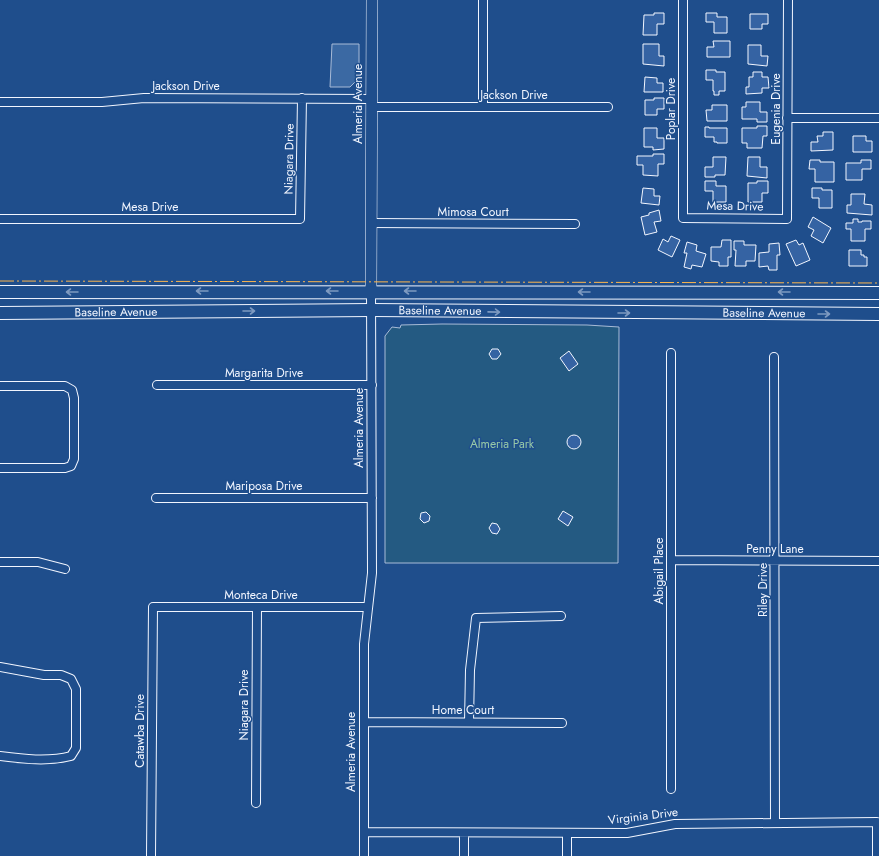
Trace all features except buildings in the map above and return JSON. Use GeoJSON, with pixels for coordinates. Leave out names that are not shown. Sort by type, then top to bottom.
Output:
{"type":"FeatureCollection","features":[{"type":"Feature","properties":{"kind":"main road","name":"Baseline Avenue"},"geometry":{"type":"LineString","coordinates":[[0,292],[879,292]]}},
{"type":"Feature","properties":{"kind":"main road","name":"Baseline Avenue"},"geometry":{"type":"LineString","coordinates":[[0,313],[371,310],[879,314]]}},
{"type":"Feature","properties":{"kind":"street","name":"Almeria Avenue"},"geometry":{"type":"LineString","coordinates":[[364,856],[364,644],[372,573],[372,0]]}},
{"type":"Feature","properties":{"kind":"street"},"geometry":{"type":"LineString","coordinates":[[483,0],[483,107]]}},
{"type":"Feature","properties":{"kind":"street","name":"Poplar Drive"},"geometry":{"type":"LineString","coordinates":[[682,218],[684,0]]}},
{"type":"Feature","properties":{"kind":"street","name":"Eugenia Drive"},"geometry":{"type":"LineString","coordinates":[[787,218],[788,0]]}},
{"type":"Feature","properties":{"kind":"street","name":"Jackson Drive"},"geometry":{"type":"LineString","coordinates":[[0,102],[102,102],[144,98],[302,98],[371,103],[483,107],[608,107]]}},
{"type":"Feature","properties":{"kind":"street","name":"Niagara Drive"},"geometry":{"type":"LineString","coordinates":[[300,219],[302,98]]}},
{"type":"Feature","properties":{"kind":"street"},"geometry":{"type":"LineString","coordinates":[[787,118],[879,118]]}},
{"type":"Feature","properties":{"kind":"street","name":"Mesa Drive"},"geometry":{"type":"LineString","coordinates":[[682,218],[787,218]]}},
{"type":"Feature","properties":{"kind":"street","name":"Mesa Drive"},"geometry":{"type":"LineString","coordinates":[[0,219],[300,219]]}},
{"type":"Feature","properties":{"kind":"street","name":"Mimosa Court"},"geometry":{"type":"LineString","coordinates":[[371,223],[575,224]]}},
{"type":"Feature","properties":{"kind":"street","name":"Abigail Place"},"geometry":{"type":"LineString","coordinates":[[671,353],[671,789]]}},
{"type":"Feature","properties":{"kind":"street","name":"Riley Drive"},"geometry":{"type":"LineString","coordinates":[[774,357],[774,823]]}},
{"type":"Feature","properties":{"kind":"street","name":"Margarita Drive"},"geometry":{"type":"LineString","coordinates":[[157,385],[372,385]]}},
{"type":"Feature","properties":{"kind":"street"},"geometry":{"type":"LineString","coordinates":[[0,386],[65,386],[72,390],[74,398],[74,459],[71,466],[65,468],[0,468]]}},
{"type":"Feature","properties":{"kind":"street","name":"Mariposa Drive"},"geometry":{"type":"LineString","coordinates":[[156,498],[372,498]]}},
{"type":"Feature","properties":{"kind":"street","name":"Penny Lane"},"geometry":{"type":"LineString","coordinates":[[671,560],[879,561]]}},
{"type":"Feature","properties":{"kind":"street"},"geometry":{"type":"LineString","coordinates":[[0,562],[38,562],[65,569]]}},
{"type":"Feature","properties":{"kind":"street","name":"Monteca Drive"},"geometry":{"type":"LineString","coordinates":[[153,607],[368,607]]}},
{"type":"Feature","properties":{"kind":"street","name":"Catawba Drive"},"geometry":{"type":"LineString","coordinates":[[151,856],[153,607]]}},
{"type":"Feature","properties":{"kind":"street","name":"Niagara Drive"},"geometry":{"type":"LineString","coordinates":[[256,803],[257,607]]}},
{"type":"Feature","properties":{"kind":"street"},"geometry":{"type":"LineString","coordinates":[[469,722],[470,670],[476,618],[561,616]]}},
{"type":"Feature","properties":{"kind":"street"},"geometry":{"type":"LineString","coordinates":[[0,667],[44,675],[61,675],[71,679],[76,689],[76,748],[71,756],[60,759],[0,756]]}},
{"type":"Feature","properties":{"kind":"street","name":"Home Court"},"geometry":{"type":"LineString","coordinates":[[364,722],[562,723]]}},
{"type":"Feature","properties":{"kind":"street","name":"Virginia Drive"},"geometry":{"type":"LineString","coordinates":[[364,832],[627,833],[675,824],[877,822],[878,856]]}},
{"type":"Feature","properties":{"kind":"street"},"geometry":{"type":"LineString","coordinates":[[464,832],[464,856]]}},
{"type":"Feature","properties":{"kind":"street"},"geometry":{"type":"LineString","coordinates":[[566,856],[567,833]]}},
{"type":"Feature","properties":{"kind":"green space","name":"Almeria Park"},"geometry":{"type":"Polygon","coordinates":[[[401,325],[587,325],[619,327],[618,563],[385,563],[385,336],[392,327],[400,328],[401,325]]]}},
{"type":"Feature","properties":{"kind":"shaded area"},"geometry":{"type":"Polygon","coordinates":[[[332,44],[359,44],[359,78],[350,87],[330,87],[332,44]]]}},
{"type":"Feature","properties":{"kind":"power"},"geometry":{"type":"LineString","coordinates":[[0,281],[879,283]]}}]}
